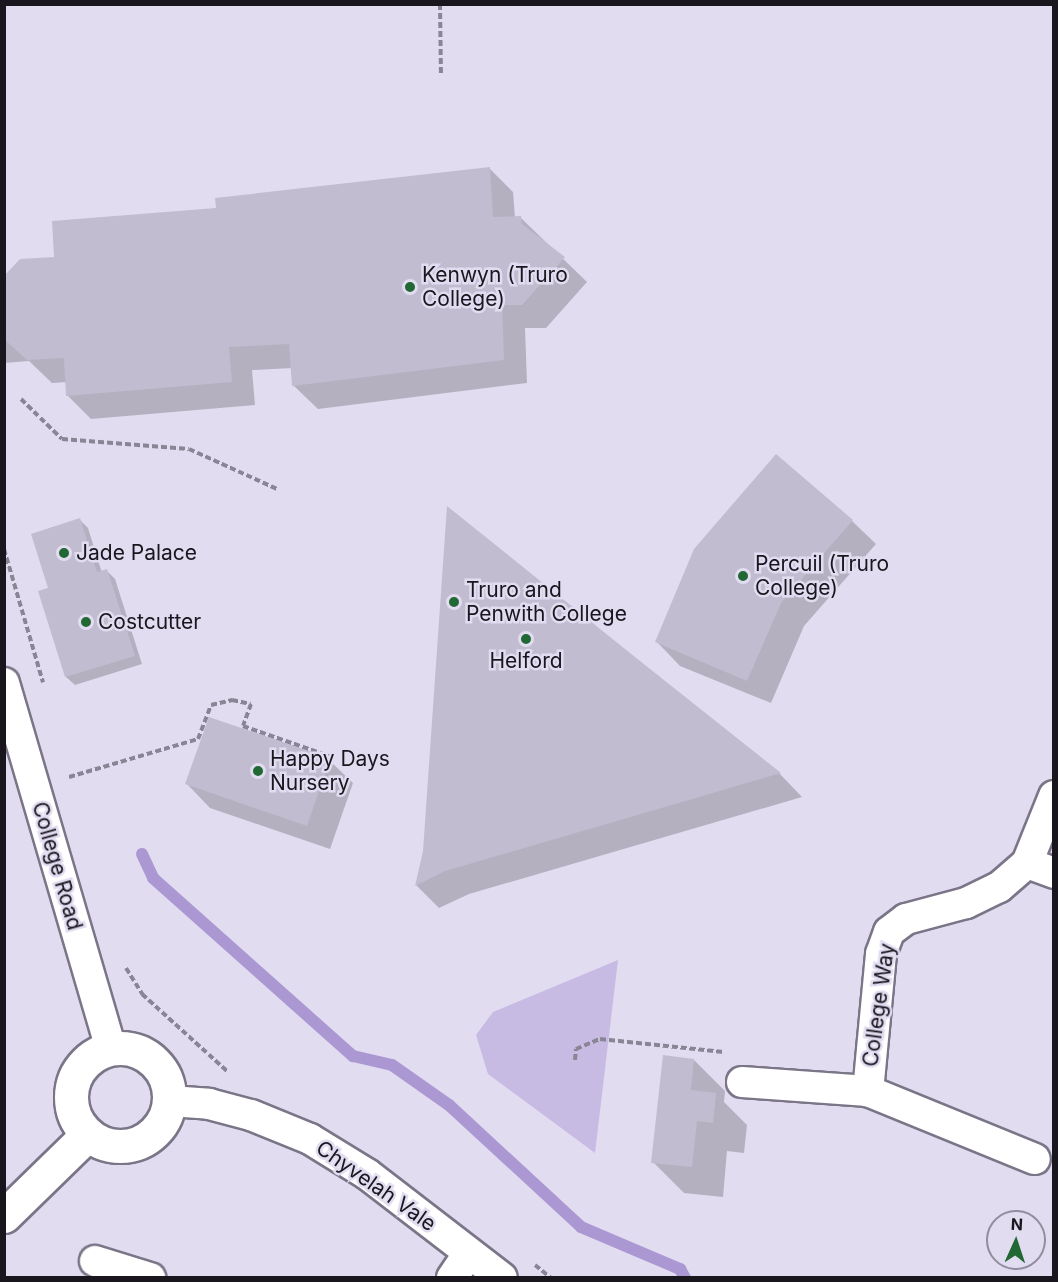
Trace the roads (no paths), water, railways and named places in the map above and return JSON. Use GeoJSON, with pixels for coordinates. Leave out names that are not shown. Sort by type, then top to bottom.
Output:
{"type":"FeatureCollection","features":[{"type":"Feature","properties":{"kind":"street","name":"College Road"},"geometry":{"type":"LineString","coordinates":[[4,683],[111,1049]]}},
{"type":"Feature","properties":{"kind":"street","name":"College Way"},"geometry":{"type":"LineString","coordinates":[[868,1091],[881,954],[889,932],[906,918],[966,903],[1040,868],[1053,796]]}},
{"type":"Feature","properties":{"kind":"street"},"geometry":{"type":"LineString","coordinates":[[111,1049],[133,1050],[148,1057],[160,1068],[170,1101],[156,1131],[142,1142],[108,1145],[87,1135],[73,1110],[71,1094],[75,1077],[85,1062],[111,1049]]}},
{"type":"Feature","properties":{"kind":"street","name":"College Way"},"geometry":{"type":"LineString","coordinates":[[742,1082],[868,1091],[1035,1159]]}},
{"type":"Feature","properties":{"kind":"street","name":"Chyvelah Vale"},"geometry":{"type":"LineString","coordinates":[[170,1101],[208,1104],[251,1115],[309,1139],[367,1174],[460,1266],[502,1278]]}},
{"type":"Feature","properties":{"kind":"street"},"geometry":{"type":"LineString","coordinates":[[4,1216],[87,1135]]}},
{"type":"Feature","properties":{"kind":"street"},"geometry":{"type":"LineString","coordinates":[[95,1261],[150,1278]]}},
{"type":"Feature","properties":{"kind":"waterway"},"geometry":{"type":"LineString","coordinates":[[142,854],[153,878],[353,1056],[392,1065],[449,1105],[581,1227],[680,1269],[685,1278]]}},
{"type":"Feature","properties":{"kind":"place","name":"Kenwyn (Truro College)"},"geometry":{"type":"Point","coordinates":[410,287]}},
{"type":"Feature","properties":{"kind":"place","name":"Jade Palace"},"geometry":{"type":"Point","coordinates":[64,553]}},
{"type":"Feature","properties":{"kind":"place","name":"Percuil (Truro College)"},"geometry":{"type":"Point","coordinates":[743,576]}},
{"type":"Feature","properties":{"kind":"place","name":"Truro and Penwith College"},"geometry":{"type":"Point","coordinates":[454,602]}},
{"type":"Feature","properties":{"kind":"place","name":"Costcutter"},"geometry":{"type":"Point","coordinates":[86,622]}},
{"type":"Feature","properties":{"kind":"place","name":"Helford"},"geometry":{"type":"Point","coordinates":[526,639]}},
{"type":"Feature","properties":{"kind":"place","name":"Happy Days Nursery"},"geometry":{"type":"Point","coordinates":[258,771]}}]}
